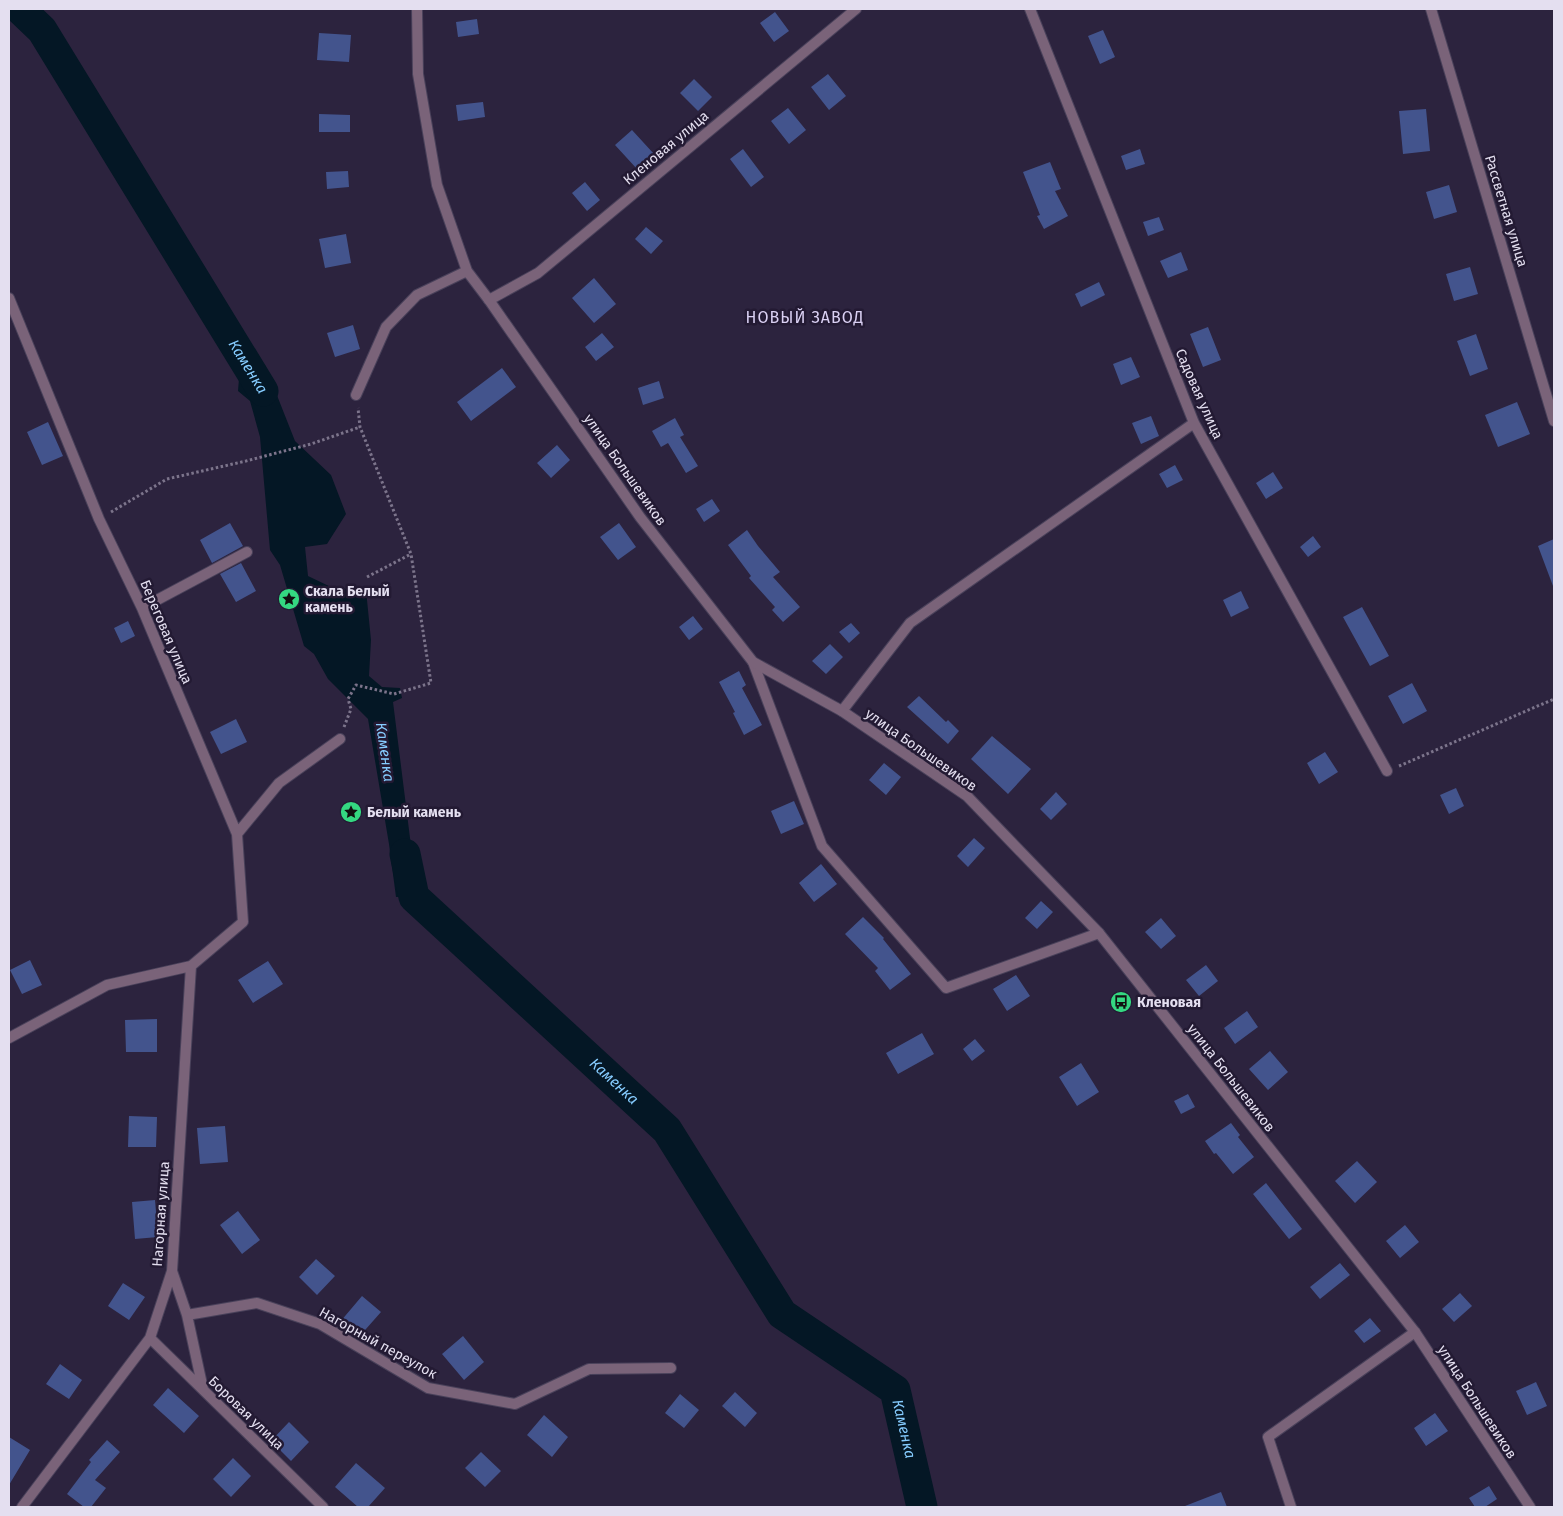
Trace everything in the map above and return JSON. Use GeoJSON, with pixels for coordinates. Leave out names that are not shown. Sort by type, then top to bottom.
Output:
{"type":"FeatureCollection","features":[{"type":"Feature","properties":{"kind":"street","name":"улица Большевиков"},"geometry":{"type":"LineString","coordinates":[[417,9],[418,74],[437,185],[467,270],[640,518],[753,662],[842,711],[967,796],[1099,933],[1415,1332],[1530,1507]]}},
{"type":"Feature","properties":{"kind":"street","name":"Кленовая улица"},"geometry":{"type":"LineString","coordinates":[[489,300],[538,273],[856,9]]}},
{"type":"Feature","properties":{"kind":"street","name":"Садовая улица"},"geometry":{"type":"LineString","coordinates":[[1030,9],[1194,423],[1387,771]]}},
{"type":"Feature","properties":{"kind":"street","name":"Рассветная улица"},"geometry":{"type":"LineString","coordinates":[[1431,9],[1554,421]]}},
{"type":"Feature","properties":{"kind":"street"},"geometry":{"type":"LineString","coordinates":[[356,395],[386,327],[417,295],[467,270]]}},
{"type":"Feature","properties":{"kind":"street","name":"Береговая улица"},"geometry":{"type":"LineString","coordinates":[[9,298],[99,519],[142,608],[237,834],[243,922],[191,966]]}},
{"type":"Feature","properties":{"kind":"street"},"geometry":{"type":"LineString","coordinates":[[842,711],[910,623],[1194,423]]}},
{"type":"Feature","properties":{"kind":"street"},"geometry":{"type":"LineString","coordinates":[[142,608],[247,552]]}},
{"type":"Feature","properties":{"kind":"street"},"geometry":{"type":"LineString","coordinates":[[753,662],[822,846],[946,988],[1099,933]]}},
{"type":"Feature","properties":{"kind":"street"},"geometry":{"type":"LineString","coordinates":[[237,834],[279,783],[340,739]]}},
{"type":"Feature","properties":{"kind":"street"},"geometry":{"type":"LineString","coordinates":[[9,1038],[107,985],[191,966]]}},
{"type":"Feature","properties":{"kind":"street","name":"Нагорная улица"},"geometry":{"type":"LineString","coordinates":[[22,1507],[150,1338],[172,1271],[191,966]]}},
{"type":"Feature","properties":{"kind":"street"},"geometry":{"type":"LineString","coordinates":[[172,1271],[187,1315],[203,1389]]}},
{"type":"Feature","properties":{"kind":"street","name":"Нагорный переулок"},"geometry":{"type":"LineString","coordinates":[[187,1315],[257,1303],[320,1324],[428,1388],[515,1404],[589,1369],[671,1368]]}},
{"type":"Feature","properties":{"kind":"street"},"geometry":{"type":"LineString","coordinates":[[1291,1507],[1268,1437],[1415,1332]]}},
{"type":"Feature","properties":{"kind":"street","name":"Боровая улица"},"geometry":{"type":"LineString","coordinates":[[150,1338],[323,1507]]}},
{"type":"Feature","properties":{"kind":"path"},"geometry":{"type":"LineString","coordinates":[[340,739],[351,709],[348,699],[356,685],[394,694],[431,683],[412,554],[360,427],[356,395]]}},
{"type":"Feature","properties":{"kind":"path"},"geometry":{"type":"LineString","coordinates":[[99,519],[167,479],[311,444],[360,427]]}},
{"type":"Feature","properties":{"kind":"path"},"geometry":{"type":"LineString","coordinates":[[367,577],[412,554]]}},
{"type":"Feature","properties":{"kind":"path"},"geometry":{"type":"LineString","coordinates":[[1387,771],[1554,699]]}},
{"type":"Feature","properties":{"kind":"water"},"geometry":{"type":"Polygon","coordinates":[[[241,354],[265,365],[295,441],[331,475],[346,514],[327,544],[305,547],[308,576],[333,588],[366,590],[371,640],[369,676],[382,687],[400,688],[402,698],[393,702],[412,854],[427,884],[414,897],[396,897],[368,719],[328,679],[314,654],[304,646],[280,565],[270,550],[260,437],[250,401],[238,391],[241,354]]]}},
{"type":"Feature","properties":{"kind":"building"},"geometry":{"type":"Polygon","coordinates":[[[775,12],[789,31],[774,42],[760,23],[775,12]]]}},
{"type":"Feature","properties":{"kind":"building"},"geometry":{"type":"Polygon","coordinates":[[[477,19],[479,34],[458,37],[456,22],[477,19]]]}},
{"type":"Feature","properties":{"kind":"building"},"geometry":{"type":"Polygon","coordinates":[[[1103,30],[1115,57],[1100,64],[1088,36],[1103,30]]]}},
{"type":"Feature","properties":{"kind":"building"},"geometry":{"type":"Polygon","coordinates":[[[319,33],[351,35],[349,62],[317,60],[319,33]]]}},
{"type":"Feature","properties":{"kind":"building"},"geometry":{"type":"Polygon","coordinates":[[[828,74],[846,96],[829,110],[811,87],[828,74]]]}},
{"type":"Feature","properties":{"kind":"building"},"geometry":{"type":"Polygon","coordinates":[[[694,79],[712,97],[698,111],[680,93],[694,79]]]}},
{"type":"Feature","properties":{"kind":"building"},"geometry":{"type":"Polygon","coordinates":[[[483,102],[485,117],[458,121],[456,105],[483,102]]]}},
{"type":"Feature","properties":{"kind":"building"},"geometry":{"type":"Polygon","coordinates":[[[788,108],[806,130],[789,144],[771,121],[788,108]]]}},
{"type":"Feature","properties":{"kind":"building"},"geometry":{"type":"Polygon","coordinates":[[[1426,109],[1430,151],[1403,154],[1399,111],[1426,109]]]}},
{"type":"Feature","properties":{"kind":"building"},"geometry":{"type":"Polygon","coordinates":[[[319,114],[350,115],[350,132],[319,132],[319,114]]]}},
{"type":"Feature","properties":{"kind":"building"},"geometry":{"type":"Polygon","coordinates":[[[632,130],[654,154],[637,169],[615,145],[632,130]]]}},
{"type":"Feature","properties":{"kind":"building"},"geometry":{"type":"Polygon","coordinates":[[[743,149],[764,177],[751,187],[730,159],[743,149]]]}},
{"type":"Feature","properties":{"kind":"building"},"geometry":{"type":"Polygon","coordinates":[[[1140,149],[1145,164],[1126,170],[1121,156],[1140,149]]]}},
{"type":"Feature","properties":{"kind":"building"},"geometry":{"type":"Polygon","coordinates":[[[1050,162],[1061,189],[1055,191],[1068,216],[1044,229],[1037,216],[1040,215],[1023,172],[1050,162]]]}},
{"type":"Feature","properties":{"kind":"building"},"geometry":{"type":"Polygon","coordinates":[[[348,171],[349,187],[327,189],[326,172],[348,171]]]}},
{"type":"Feature","properties":{"kind":"building"},"geometry":{"type":"Polygon","coordinates":[[[585,182],[600,200],[587,211],[572,193],[585,182]]]}},
{"type":"Feature","properties":{"kind":"building"},"geometry":{"type":"Polygon","coordinates":[[[1449,185],[1457,212],[1434,219],[1426,192],[1449,185]]]}},
{"type":"Feature","properties":{"kind":"building"},"geometry":{"type":"Polygon","coordinates":[[[1159,217],[1164,230],[1148,236],[1143,222],[1159,217]]]}},
{"type":"Feature","properties":{"kind":"building"},"geometry":{"type":"Polygon","coordinates":[[[646,227],[663,241],[651,254],[635,239],[646,227]]]}},
{"type":"Feature","properties":{"kind":"building"},"geometry":{"type":"Polygon","coordinates":[[[346,234],[351,263],[325,268],[319,239],[346,234]]]}},
{"type":"Feature","properties":{"kind":"building"},"geometry":{"type":"Polygon","coordinates":[[[1181,252],[1188,270],[1168,278],[1160,261],[1181,252]]]}},
{"type":"Feature","properties":{"kind":"building"},"geometry":{"type":"Polygon","coordinates":[[[1470,267],[1478,294],[1454,301],[1446,274],[1470,267]]]}},
{"type":"Feature","properties":{"kind":"building"},"geometry":{"type":"Polygon","coordinates":[[[594,278],[616,304],[594,323],[572,298],[594,278]]]}},
{"type":"Feature","properties":{"kind":"building"},"geometry":{"type":"Polygon","coordinates":[[[1099,282],[1105,295],[1081,307],[1075,294],[1099,282]]]}},
{"type":"Feature","properties":{"kind":"building"},"geometry":{"type":"Polygon","coordinates":[[[353,325],[360,349],[335,357],[327,333],[353,325]]]}},
{"type":"Feature","properties":{"kind":"building"},"geometry":{"type":"Polygon","coordinates":[[[1208,327],[1221,360],[1203,367],[1190,334],[1208,327]]]}},
{"type":"Feature","properties":{"kind":"building"},"geometry":{"type":"Polygon","coordinates":[[[602,333],[614,347],[596,361],[585,347],[602,333]]]}},
{"type":"Feature","properties":{"kind":"building"},"geometry":{"type":"Polygon","coordinates":[[[1476,334],[1488,369],[1470,376],[1457,341],[1476,334]]]}},
{"type":"Feature","properties":{"kind":"building"},"geometry":{"type":"Polygon","coordinates":[[[1131,357],[1140,377],[1121,385],[1113,364],[1131,357]]]}},
{"type":"Feature","properties":{"kind":"building"},"geometry":{"type":"Polygon","coordinates":[[[502,368],[516,387],[471,421],[457,402],[502,368]]]}},
{"type":"Feature","properties":{"kind":"building"},"geometry":{"type":"Polygon","coordinates":[[[659,381],[664,398],[643,405],[638,388],[659,381]]]}},
{"type":"Feature","properties":{"kind":"building"},"geometry":{"type":"Polygon","coordinates":[[[1517,402],[1530,434],[1498,447],[1485,415],[1517,402]]]}},
{"type":"Feature","properties":{"kind":"building"},"geometry":{"type":"Polygon","coordinates":[[[1151,416],[1159,436],[1141,444],[1132,423],[1151,416]]]}},
{"type":"Feature","properties":{"kind":"building"},"geometry":{"type":"Polygon","coordinates":[[[675,418],[684,435],[680,437],[698,466],[686,473],[668,443],[661,447],[652,431],[675,418]]]}},
{"type":"Feature","properties":{"kind":"building"},"geometry":{"type":"Polygon","coordinates":[[[48,422],[63,456],[42,465],[27,432],[48,422]]]}},
{"type":"Feature","properties":{"kind":"building"},"geometry":{"type":"Polygon","coordinates":[[[557,445],[570,460],[551,478],[537,463],[557,445]]]}},
{"type":"Feature","properties":{"kind":"building"},"geometry":{"type":"Polygon","coordinates":[[[1175,465],[1183,480],[1167,488],[1159,474],[1175,465]]]}},
{"type":"Feature","properties":{"kind":"building"},"geometry":{"type":"Polygon","coordinates":[[[1273,472],[1283,488],[1266,499],[1256,483],[1273,472]]]}},
{"type":"Feature","properties":{"kind":"building"},"geometry":{"type":"Polygon","coordinates":[[[712,499],[720,511],[704,522],[696,509],[712,499]]]}},
{"type":"Feature","properties":{"kind":"building"},"geometry":{"type":"Polygon","coordinates":[[[230,523],[243,546],[212,563],[200,540],[230,523]]]}},
{"type":"Feature","properties":{"kind":"building"},"geometry":{"type":"Polygon","coordinates":[[[619,523],[636,547],[618,560],[600,537],[619,523]]]}},
{"type":"Feature","properties":{"kind":"building"},"geometry":{"type":"Polygon","coordinates":[[[747,530],[780,572],[773,577],[800,607],[783,622],[772,610],[775,607],[749,578],[751,576],[728,545],[747,530]]]}},
{"type":"Feature","properties":{"kind":"building"},"geometry":{"type":"Polygon","coordinates":[[[1313,536],[1321,547],[1308,557],[1300,547],[1313,536]]]}},
{"type":"Feature","properties":{"kind":"building"},"geometry":{"type":"Polygon","coordinates":[[[1554,539],[1554,586],[1553,586],[1538,546],[1554,539]]]}},
{"type":"Feature","properties":{"kind":"building"},"geometry":{"type":"Polygon","coordinates":[[[241,563],[256,591],[236,602],[220,574],[241,563]]]}},
{"type":"Feature","properties":{"kind":"building"},"geometry":{"type":"Polygon","coordinates":[[[1241,591],[1249,608],[1231,617],[1223,600],[1241,591]]]}},
{"type":"Feature","properties":{"kind":"building"},"geometry":{"type":"Polygon","coordinates":[[[1362,607],[1389,656],[1370,666],[1343,617],[1362,607]]]}},
{"type":"Feature","properties":{"kind":"building"},"geometry":{"type":"Polygon","coordinates":[[[693,616],[703,629],[689,640],[679,627],[693,616]]]}},
{"type":"Feature","properties":{"kind":"building"},"geometry":{"type":"Polygon","coordinates":[[[128,621],[135,636],[121,643],[114,628],[128,621]]]}},
{"type":"Feature","properties":{"kind":"building"},"geometry":{"type":"Polygon","coordinates":[[[851,623],[860,633],[849,643],[839,632],[851,623]]]}},
{"type":"Feature","properties":{"kind":"building"},"geometry":{"type":"Polygon","coordinates":[[[830,644],[843,657],[826,674],[812,661],[830,644]]]}},
{"type":"Feature","properties":{"kind":"building"},"geometry":{"type":"Polygon","coordinates":[[[739,671],[746,685],[742,688],[762,725],[744,735],[733,713],[735,712],[719,682],[739,671]]]}},
{"type":"Feature","properties":{"kind":"building"},"geometry":{"type":"Polygon","coordinates":[[[1412,683],[1427,711],[1403,724],[1388,696],[1412,683]]]}},
{"type":"Feature","properties":{"kind":"building"},"geometry":{"type":"Polygon","coordinates":[[[919,696],[946,722],[948,720],[959,731],[948,744],[907,707],[919,696]]]}},
{"type":"Feature","properties":{"kind":"building"},"geometry":{"type":"Polygon","coordinates":[[[236,719],[247,742],[221,754],[210,732],[236,719]]]}},
{"type":"Feature","properties":{"kind":"building"},"geometry":{"type":"Polygon","coordinates":[[[992,736],[1031,769],[1008,794],[971,759],[992,736]]]}},
{"type":"Feature","properties":{"kind":"building"},"geometry":{"type":"Polygon","coordinates":[[[1325,752],[1338,772],[1319,784],[1307,763],[1325,752]]]}},
{"type":"Feature","properties":{"kind":"building"},"geometry":{"type":"Polygon","coordinates":[[[884,763],[901,777],[886,795],[869,780],[884,763]]]}},
{"type":"Feature","properties":{"kind":"building"},"geometry":{"type":"Polygon","coordinates":[[[1456,788],[1464,806],[1449,814],[1440,795],[1456,788]]]}},
{"type":"Feature","properties":{"kind":"building"},"geometry":{"type":"Polygon","coordinates":[[[1056,792],[1067,804],[1051,820],[1040,809],[1056,792]]]}},
{"type":"Feature","properties":{"kind":"building"},"geometry":{"type":"Polygon","coordinates":[[[794,801],[804,824],[781,834],[771,811],[794,801]]]}},
{"type":"Feature","properties":{"kind":"building"},"geometry":{"type":"Polygon","coordinates":[[[974,838],[985,848],[968,867],[957,856],[974,838]]]}},
{"type":"Feature","properties":{"kind":"building"},"geometry":{"type":"Polygon","coordinates":[[[821,864],[837,884],[814,902],[799,883],[821,864]]]}},
{"type":"Feature","properties":{"kind":"building"},"geometry":{"type":"Polygon","coordinates":[[[1041,901],[1053,912],[1037,929],[1025,918],[1041,901]]]}},
{"type":"Feature","properties":{"kind":"building"},"geometry":{"type":"Polygon","coordinates":[[[863,917],[884,938],[911,974],[890,990],[875,971],[878,968],[845,934],[863,917]]]}},
{"type":"Feature","properties":{"kind":"building"},"geometry":{"type":"Polygon","coordinates":[[[1161,918],[1176,936],[1161,949],[1145,932],[1161,918]]]}},
{"type":"Feature","properties":{"kind":"building"},"geometry":{"type":"Polygon","coordinates":[[[30,960],[42,985],[22,994],[10,970],[30,960]]]}},
{"type":"Feature","properties":{"kind":"building"},"geometry":{"type":"Polygon","coordinates":[[[268,961],[283,984],[253,1003],[238,980],[268,961]]]}},
{"type":"Feature","properties":{"kind":"building"},"geometry":{"type":"Polygon","coordinates":[[[1206,965],[1218,981],[1199,996],[1186,980],[1206,965]]]}},
{"type":"Feature","properties":{"kind":"building"},"geometry":{"type":"Polygon","coordinates":[[[1016,975],[1030,996],[1007,1011],[993,989],[1016,975]]]}},
{"type":"Feature","properties":{"kind":"building"},"geometry":{"type":"Polygon","coordinates":[[[1247,1011],[1258,1027],[1235,1044],[1224,1028],[1247,1011]]]}},
{"type":"Feature","properties":{"kind":"building"},"geometry":{"type":"Polygon","coordinates":[[[157,1019],[157,1052],[126,1052],[125,1020],[157,1019]]]}},
{"type":"Feature","properties":{"kind":"building"},"geometry":{"type":"Polygon","coordinates":[[[922,1033],[934,1054],[898,1074],[886,1053],[922,1033]]]}},
{"type":"Feature","properties":{"kind":"building"},"geometry":{"type":"Polygon","coordinates":[[[975,1039],[985,1051],[972,1061],[963,1049],[975,1039]]]}},
{"type":"Feature","properties":{"kind":"building"},"geometry":{"type":"Polygon","coordinates":[[[1270,1051],[1288,1072],[1268,1090],[1249,1069],[1270,1051]]]}},
{"type":"Feature","properties":{"kind":"building"},"geometry":{"type":"Polygon","coordinates":[[[1081,1063],[1099,1092],[1077,1106],[1059,1077],[1081,1063]]]}},
{"type":"Feature","properties":{"kind":"building"},"geometry":{"type":"Polygon","coordinates":[[[1188,1094],[1195,1107],[1181,1114],[1174,1101],[1188,1094]]]}},
{"type":"Feature","properties":{"kind":"building"},"geometry":{"type":"Polygon","coordinates":[[[129,1116],[157,1117],[156,1147],[128,1147],[129,1116]]]}},
{"type":"Feature","properties":{"kind":"building"},"geometry":{"type":"Polygon","coordinates":[[[1231,1123],[1240,1135],[1238,1137],[1254,1157],[1233,1174],[1216,1153],[1214,1154],[1205,1141],[1231,1123]]]}},
{"type":"Feature","properties":{"kind":"building"},"geometry":{"type":"Polygon","coordinates":[[[225,1126],[228,1162],[200,1164],[197,1128],[225,1126]]]}},
{"type":"Feature","properties":{"kind":"building"},"geometry":{"type":"Polygon","coordinates":[[[1357,1161],[1377,1182],[1355,1203],[1335,1181],[1357,1161]]]}},
{"type":"Feature","properties":{"kind":"building"},"geometry":{"type":"Polygon","coordinates":[[[1266,1183],[1302,1229],[1289,1239],[1253,1194],[1266,1183]]]}},
{"type":"Feature","properties":{"kind":"building"},"geometry":{"type":"Polygon","coordinates":[[[155,1200],[158,1237],[135,1239],[132,1202],[155,1200]]]}},
{"type":"Feature","properties":{"kind":"building"},"geometry":{"type":"Polygon","coordinates":[[[238,1211],[260,1240],[242,1254],[220,1225],[238,1211]]]}},
{"type":"Feature","properties":{"kind":"building"},"geometry":{"type":"Polygon","coordinates":[[[1405,1225],[1419,1242],[1400,1258],[1386,1241],[1405,1225]]]}},
{"type":"Feature","properties":{"kind":"building"},"geometry":{"type":"Polygon","coordinates":[[[316,1259],[335,1276],[317,1295],[299,1277],[316,1259]]]}},
{"type":"Feature","properties":{"kind":"building"},"geometry":{"type":"Polygon","coordinates":[[[1340,1263],[1350,1275],[1320,1299],[1310,1287],[1340,1263]]]}},
{"type":"Feature","properties":{"kind":"building"},"geometry":{"type":"Polygon","coordinates":[[[123,1283],[145,1297],[129,1320],[108,1306],[123,1283]]]}},
{"type":"Feature","properties":{"kind":"building"},"geometry":{"type":"Polygon","coordinates":[[[1460,1293],[1472,1306],[1454,1322],[1442,1309],[1460,1293]]]}},
{"type":"Feature","properties":{"kind":"building"},"geometry":{"type":"Polygon","coordinates":[[[362,1296],[381,1312],[358,1338],[340,1322],[362,1296]]]}},
{"type":"Feature","properties":{"kind":"building"},"geometry":{"type":"Polygon","coordinates":[[[1370,1318],[1381,1331],[1364,1343],[1354,1331],[1370,1318]]]}},
{"type":"Feature","properties":{"kind":"building"},"geometry":{"type":"Polygon","coordinates":[[[463,1336],[484,1362],[464,1380],[442,1354],[463,1336]]]}},
{"type":"Feature","properties":{"kind":"building"},"geometry":{"type":"Polygon","coordinates":[[[60,1364],[82,1380],[69,1399],[46,1384],[60,1364]]]}},
{"type":"Feature","properties":{"kind":"building"},"geometry":{"type":"Polygon","coordinates":[[[1536,1382],[1547,1406],[1527,1415],[1516,1391],[1536,1382]]]}},
{"type":"Feature","properties":{"kind":"building"},"geometry":{"type":"Polygon","coordinates":[[[168,1388],[199,1416],[184,1433],[153,1405],[168,1388]]]}},
{"type":"Feature","properties":{"kind":"building"},"geometry":{"type":"Polygon","coordinates":[[[735,1392],[757,1413],[745,1427],[722,1406],[735,1392]]]}},
{"type":"Feature","properties":{"kind":"building"},"geometry":{"type":"Polygon","coordinates":[[[680,1394],[699,1410],[684,1428],[665,1413],[680,1394]]]}},
{"type":"Feature","properties":{"kind":"building"},"geometry":{"type":"Polygon","coordinates":[[[1435,1413],[1448,1431],[1426,1446],[1414,1428],[1435,1413]]]}},
{"type":"Feature","properties":{"kind":"building"},"geometry":{"type":"Polygon","coordinates":[[[544,1415],[568,1437],[552,1457],[527,1435],[544,1415]]]}},
{"type":"Feature","properties":{"kind":"building"},"geometry":{"type":"Polygon","coordinates":[[[289,1422],[309,1442],[291,1461],[271,1441],[289,1422]]]}},
{"type":"Feature","properties":{"kind":"building"},"geometry":{"type":"Polygon","coordinates":[[[9,1437],[30,1450],[9,1485],[9,1437]]]}},
{"type":"Feature","properties":{"kind":"building"},"geometry":{"type":"Polygon","coordinates":[[[107,1440],[120,1452],[95,1480],[106,1488],[91,1507],[84,1507],[67,1494],[91,1462],[89,1460],[107,1440]]]}},
{"type":"Feature","properties":{"kind":"building"},"geometry":{"type":"Polygon","coordinates":[[[481,1452],[501,1471],[485,1487],[465,1468],[481,1452]]]}},
{"type":"Feature","properties":{"kind":"building"},"geometry":{"type":"Polygon","coordinates":[[[233,1458],[251,1476],[231,1497],[213,1479],[233,1458]]]}},
{"type":"Feature","properties":{"kind":"building"},"geometry":{"type":"Polygon","coordinates":[[[356,1463],[385,1488],[368,1507],[358,1507],[335,1487],[356,1463]]]}},
{"type":"Feature","properties":{"kind":"building"},"geometry":{"type":"Polygon","coordinates":[[[1489,1486],[1497,1499],[1485,1507],[1475,1507],[1469,1498],[1489,1486]]]}},
{"type":"Feature","properties":{"kind":"building"},"geometry":{"type":"Polygon","coordinates":[[[1221,1492],[1227,1507],[1185,1507],[1185,1506],[1221,1492]]]}},
{"type":"Feature","properties":{"kind":"waterway","name":"Каменка"},"geometry":{"type":"LineString","coordinates":[[20,9],[42,30],[263,391]]}},
{"type":"Feature","properties":{"kind":"waterway","name":"Каменка"},"geometry":{"type":"LineString","coordinates":[[405,854],[414,897],[667,1130],[782,1314],[895,1390],[922,1507]]}},
{"type":"Feature","properties":{"kind":"place","name":"Скала Белый камень"},"geometry":{"type":"Point","coordinates":[289,599]}},
{"type":"Feature","properties":{"kind":"place","name":"Белый камень"},"geometry":{"type":"Point","coordinates":[351,812]}},
{"type":"Feature","properties":{"kind":"place","name":"Кленовая"},"geometry":{"type":"Point","coordinates":[1121,1002]}},
{"type":"Feature","properties":{"kind":"district","name":"НОВЫЙ ЗАВОД"},"geometry":{"type":"Point","coordinates":[805,317]}}]}
